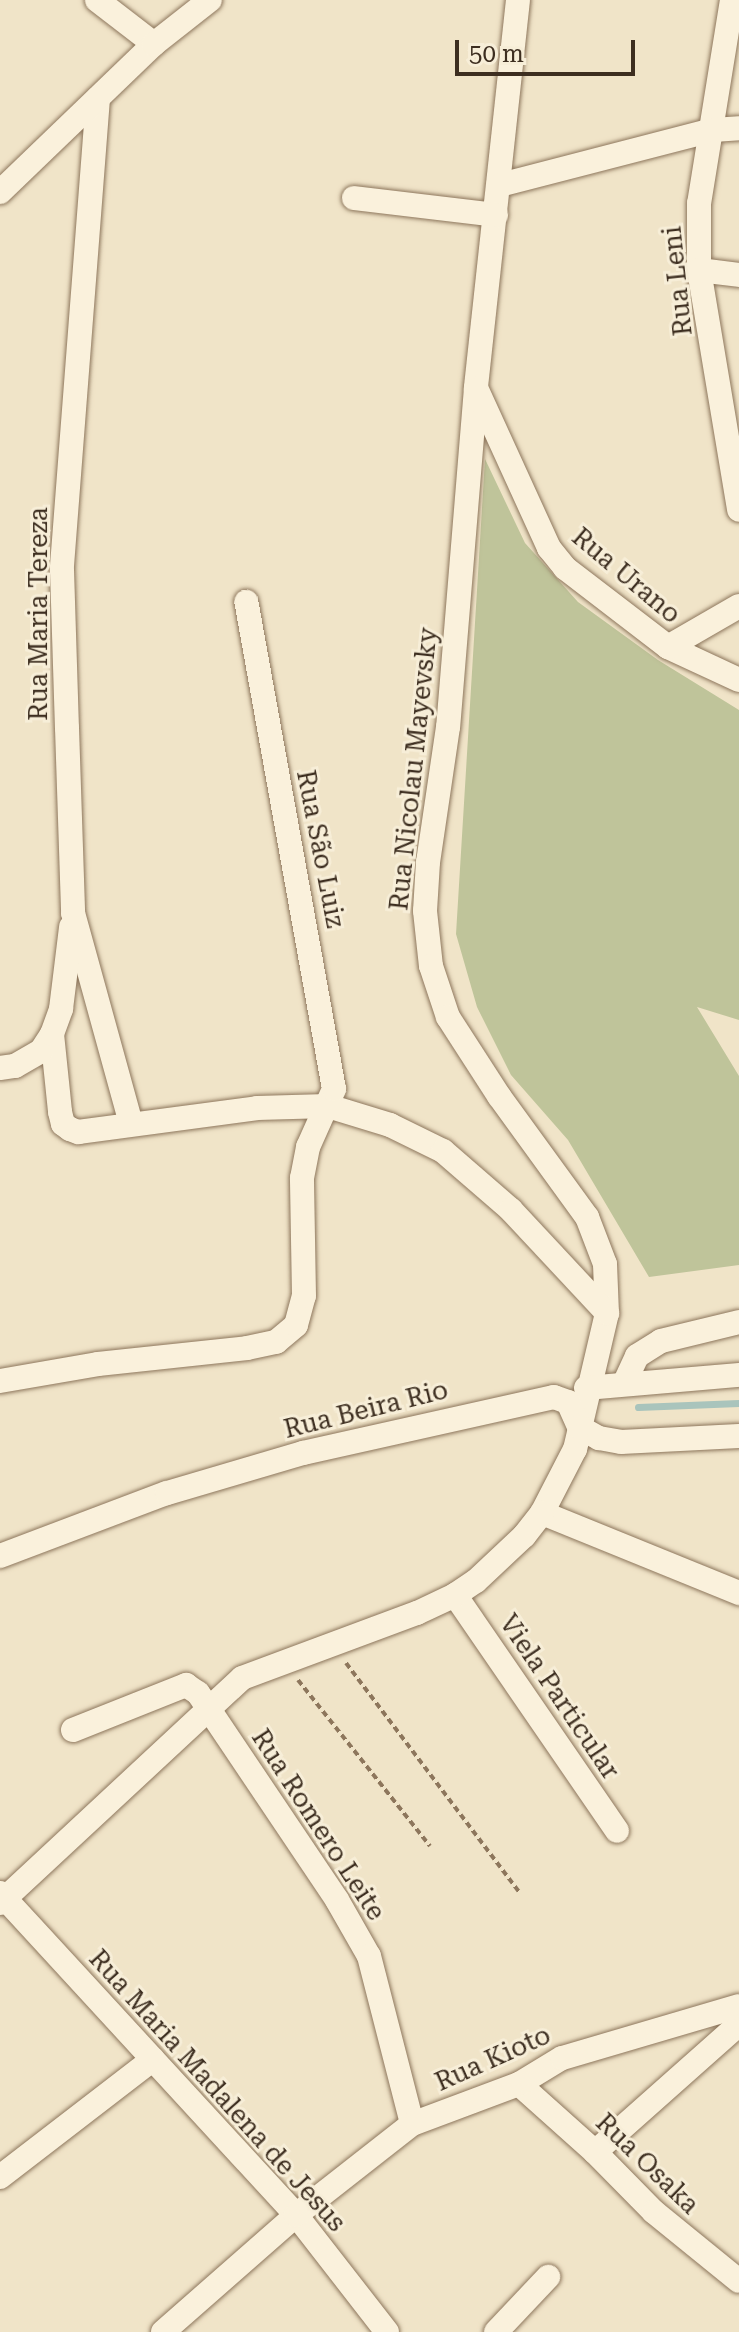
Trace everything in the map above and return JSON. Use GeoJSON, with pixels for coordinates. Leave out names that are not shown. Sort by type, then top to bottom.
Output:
{"type":"FeatureCollection","features":[{"type":"Feature","properties":{"kind":"street"},"geometry":{"type":"LineString","coordinates":[[97,0],[154,44]]}},
{"type":"Feature","properties":{"kind":"street"},"geometry":{"type":"LineString","coordinates":[[0,192],[154,44],[210,0]]}},
{"type":"Feature","properties":{"kind":"street","name":"Rua Nicolau Mayevsky"},"geometry":{"type":"LineString","coordinates":[[2,1898],[208,1710],[221,1693],[242,1678],[333,1646],[455,1595],[476,1581],[524,1536],[542,1513],[575,1449],[586,1388],[607,1313],[605,1264],[587,1217],[499,1096],[448,1017],[431,966],[425,911],[428,862],[448,727],[476,388],[518,0]]}},
{"type":"Feature","properties":{"kind":"street","name":"Rua Leni"},"geometry":{"type":"LineString","coordinates":[[732,0],[699,203],[699,270],[739,510]]}},
{"type":"Feature","properties":{"kind":"street","name":"Rua Maria Tereza"},"geometry":{"type":"LineString","coordinates":[[98,98],[62,570],[73,913],[131,1124]]}},
{"type":"Feature","properties":{"kind":"street"},"geometry":{"type":"LineString","coordinates":[[500,185],[713,130],[739,128]]}},
{"type":"Feature","properties":{"kind":"street"},"geometry":{"type":"LineString","coordinates":[[354,198],[496,215]]}},
{"type":"Feature","properties":{"kind":"street"},"geometry":{"type":"LineString","coordinates":[[699,270],[739,275]]}},
{"type":"Feature","properties":{"kind":"street","name":"Rua Urano"},"geometry":{"type":"LineString","coordinates":[[476,388],[549,548],[565,568],[668,647],[739,680]]}},
{"type":"Feature","properties":{"kind":"street","name":"Rua São Luiz"},"geometry":{"type":"LineString","coordinates":[[0,1381],[98,1364],[247,1348],[276,1342],[296,1325],[304,1296],[302,1178],[308,1147],[334,1089],[246,602]]}},
{"type":"Feature","properties":{"kind":"street"},"geometry":{"type":"LineString","coordinates":[[668,647],[739,606]]}},
{"type":"Feature","properties":{"kind":"street"},"geometry":{"type":"LineString","coordinates":[[0,1068],[15,1066],[41,1051],[52,1034],[61,1009],[73,913]]}},
{"type":"Feature","properties":{"kind":"street"},"geometry":{"type":"LineString","coordinates":[[52,1034],[63,1124],[78,1132],[257,1108],[328,1106],[390,1125],[443,1151],[511,1210],[607,1313]]}},
{"type":"Feature","properties":{"kind":"street"},"geometry":{"type":"LineString","coordinates":[[624,1384],[637,1356],[661,1341],[739,1322]]}},
{"type":"Feature","properties":{"kind":"street"},"geometry":{"type":"LineString","coordinates":[[586,1388],[739,1375]]}},
{"type":"Feature","properties":{"kind":"street","name":"Rua Beira Rio"},"geometry":{"type":"LineString","coordinates":[[0,1556],[167,1493],[303,1453],[469,1414],[554,1397],[568,1402],[579,1427]]}},
{"type":"Feature","properties":{"kind":"street"},"geometry":{"type":"LineString","coordinates":[[579,1427],[599,1438],[621,1442],[739,1436]]}},
{"type":"Feature","properties":{"kind":"street"},"geometry":{"type":"LineString","coordinates":[[542,1513],[739,1593]]}},
{"type":"Feature","properties":{"kind":"street","name":"Viela Particular"},"geometry":{"type":"LineString","coordinates":[[455,1595],[617,1831]]}},
{"type":"Feature","properties":{"kind":"street","name":"Rua Romero Leite"},"geometry":{"type":"LineString","coordinates":[[73,1730],[186,1685],[198,1693],[337,1900],[369,1956],[412,2124]]}},
{"type":"Feature","properties":{"kind":"street","name":"Rua Maria Madalena de Jesus"},"geometry":{"type":"LineString","coordinates":[[2,1898],[296,2215],[387,2332]]}},
{"type":"Feature","properties":{"kind":"street","name":"Rua Kioto"},"geometry":{"type":"LineString","coordinates":[[163,2332],[296,2215],[412,2124],[519,2084],[562,2058],[739,2006]]}},
{"type":"Feature","properties":{"kind":"street"},"geometry":{"type":"LineString","coordinates":[[595,2152],[739,2024]]}},
{"type":"Feature","properties":{"kind":"street"},"geometry":{"type":"LineString","coordinates":[[0,2177],[153,2059]]}},
{"type":"Feature","properties":{"kind":"street","name":"Rua Osaka"},"geometry":{"type":"LineString","coordinates":[[519,2084],[595,2152],[654,2212],[734,2270]]}},
{"type":"Feature","properties":{"kind":"street"},"geometry":{"type":"LineString","coordinates":[[496,2332],[548,2277]]}},
{"type":"Feature","properties":{"kind":"path"},"geometry":{"type":"LineString","coordinates":[[333,1646],[520,1893]]}},
{"type":"Feature","properties":{"kind":"path"},"geometry":{"type":"LineString","coordinates":[[284,1662],[430,1846]]}},
{"type":"Feature","properties":{"kind":"green space"},"geometry":{"type":"Polygon","coordinates":[[[485,459],[525,543],[578,602],[658,660],[739,710],[739,1020],[697,1007],[739,1076],[739,1265],[649,1277],[568,1140],[511,1075],[477,1007],[456,934],[485,459]]]}},
{"type":"Feature","properties":{"kind":"waterway"},"geometry":{"type":"LineString","coordinates":[[638,1407],[739,1403]]}}]}
